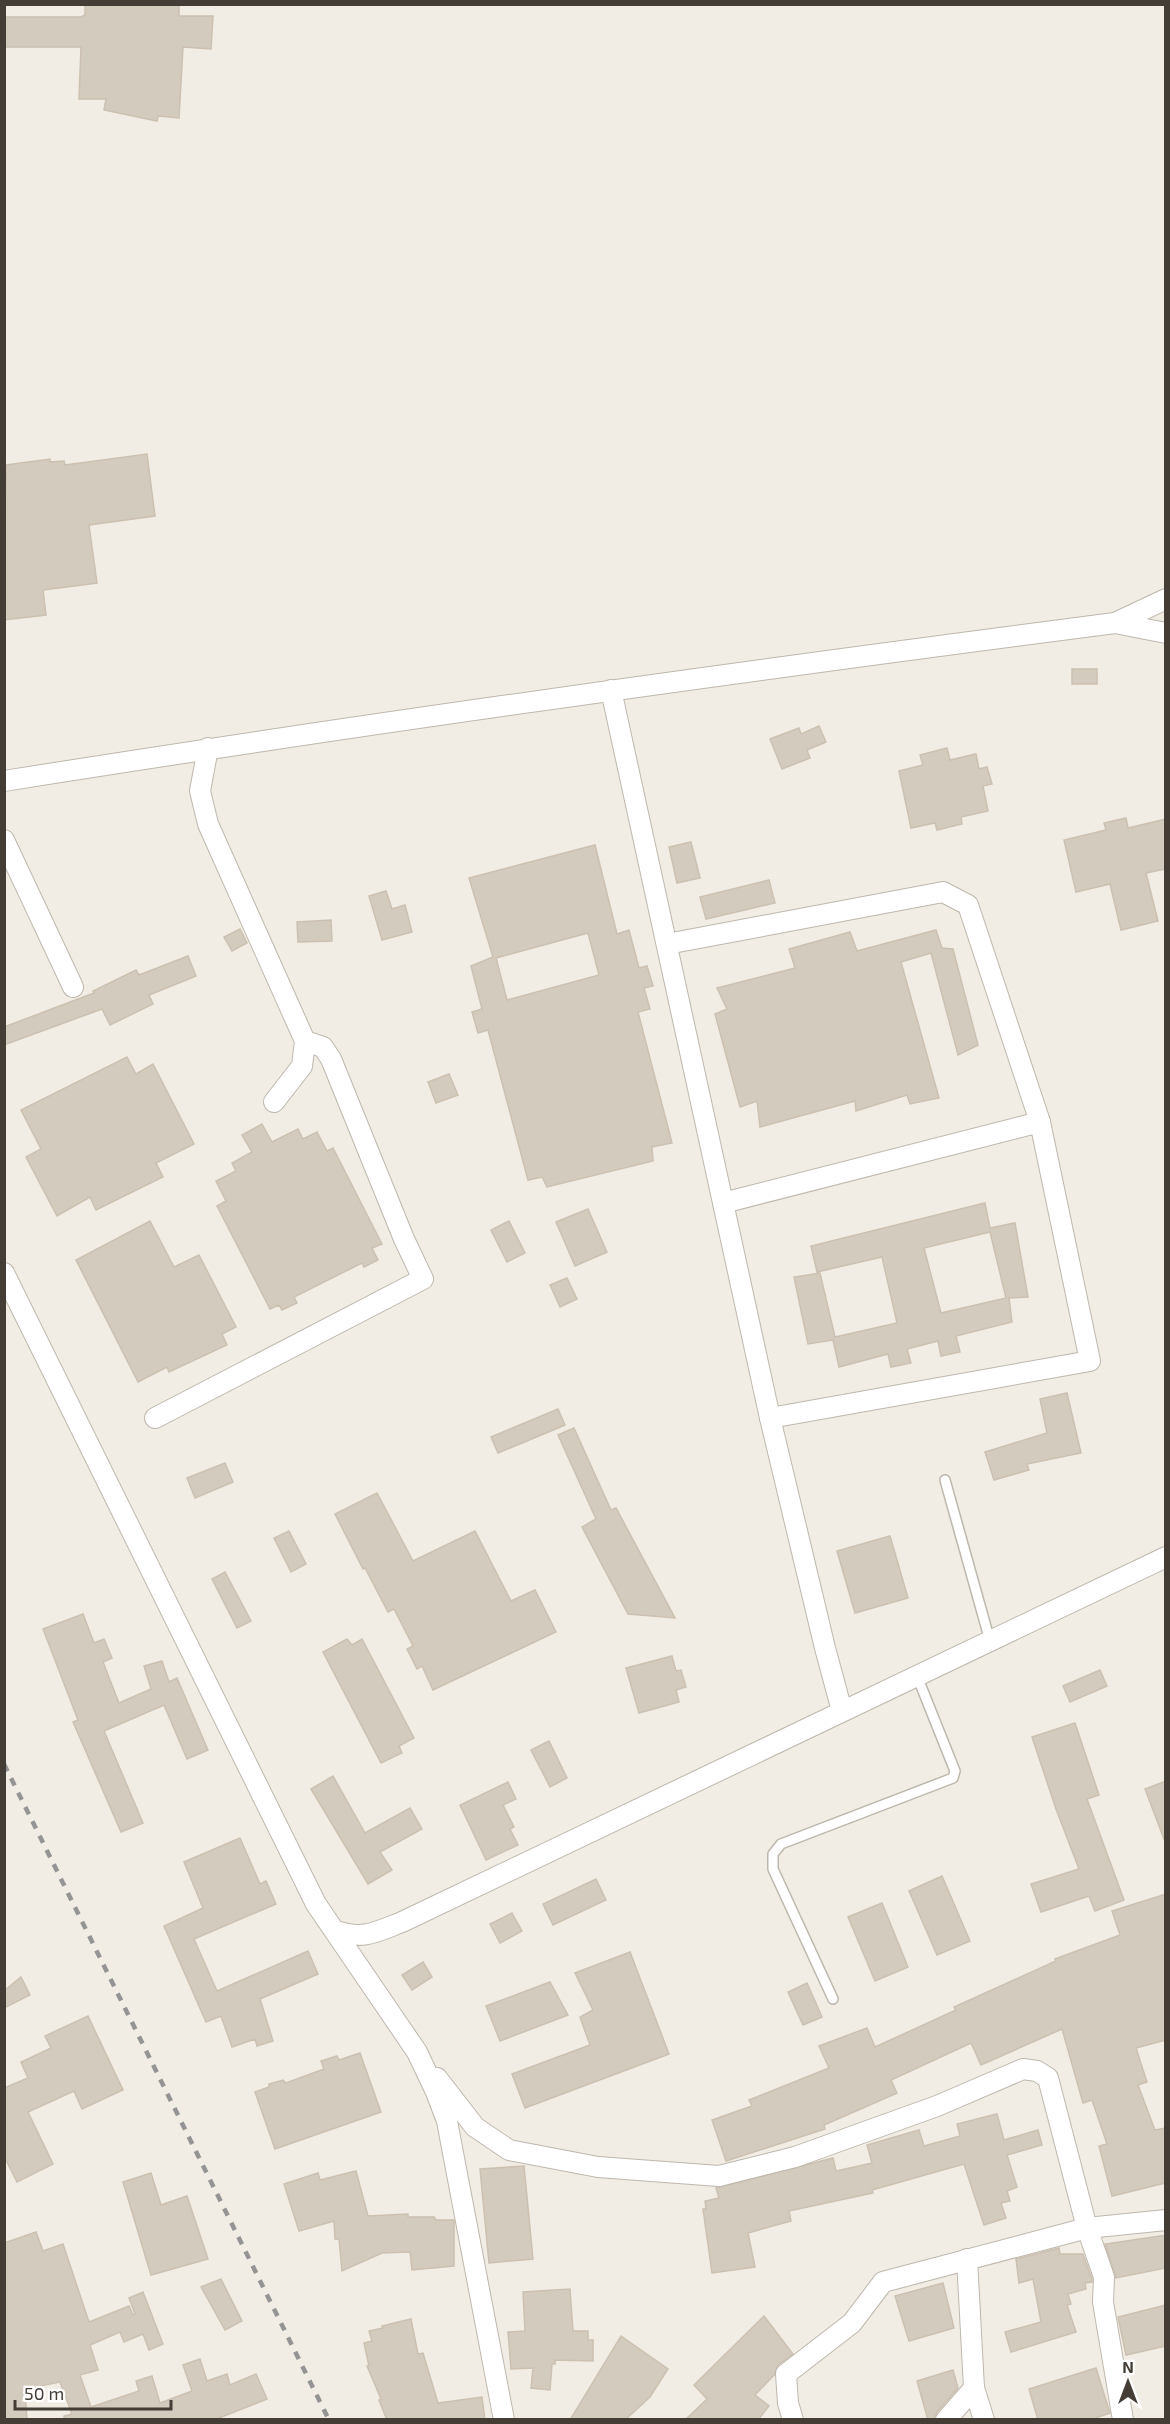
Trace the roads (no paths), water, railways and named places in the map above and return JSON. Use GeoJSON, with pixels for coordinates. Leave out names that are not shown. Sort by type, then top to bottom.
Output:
{"type":"FeatureCollection","features":[{"type":"Feature","properties":{"kind":"street"},"geometry":{"type":"LineString","coordinates":[[4,781],[208,748],[611,690],[1115,623],[1166,599]]}},
{"type":"Feature","properties":{"kind":"street"},"geometry":{"type":"LineString","coordinates":[[1115,623],[1166,633]]}},
{"type":"Feature","properties":{"kind":"street"},"geometry":{"type":"LineString","coordinates":[[611,690],[770,1418],[825,1648],[843,1711]]}},
{"type":"Feature","properties":{"kind":"street"},"geometry":{"type":"LineString","coordinates":[[208,748],[200,791],[208,824],[305,1041],[302,1066],[274,1102]]}},
{"type":"Feature","properties":{"kind":"street"},"geometry":{"type":"LineString","coordinates":[[4,840],[73,987]]}},
{"type":"Feature","properties":{"kind":"street"},"geometry":{"type":"LineString","coordinates":[[667,944],[943,892],[968,905],[1040,1122],[1090,1361],[770,1418]]}},
{"type":"Feature","properties":{"kind":"street"},"geometry":{"type":"LineString","coordinates":[[155,1418],[423,1279],[404,1239],[331,1059],[323,1047],[305,1041]]}},
{"type":"Feature","properties":{"kind":"street"},"geometry":{"type":"LineString","coordinates":[[723,1203],[1040,1122]]}},
{"type":"Feature","properties":{"kind":"street"},"geometry":{"type":"LineString","coordinates":[[4,1273],[316,1904],[417,2052],[475,2127],[509,2150],[598,2167],[719,2176],[795,2157],[938,2106],[1023,2069],[1037,2071],[1048,2078],[1087,2228],[1104,2277],[1103,2302],[1123,2420]]}},
{"type":"Feature","properties":{"kind":"street"},"geometry":{"type":"LineString","coordinates":[[336,1931],[353,1936],[374,1933],[402,1922],[1166,1557]]}},
{"type":"Feature","properties":{"kind":"street"},"geometry":{"type":"LineString","coordinates":[[417,2052],[447,2121],[504,2420]]}},
{"type":"Feature","properties":{"kind":"street"},"geometry":{"type":"LineString","coordinates":[[775,2420],[790,2411],[786,2374],[852,2324],[883,2282],[1087,2228],[1166,2220]]}},
{"type":"Feature","properties":{"kind":"street"},"geometry":{"type":"LineString","coordinates":[[967,2259],[974,2388],[984,2420]]}},
{"type":"Feature","properties":{"kind":"street"},"geometry":{"type":"LineString","coordinates":[[946,2420],[974,2388]]}},
{"type":"Feature","properties":{"kind":"lane"},"geometry":{"type":"LineString","coordinates":[[945,1480],[990,1641]]}},
{"type":"Feature","properties":{"kind":"lane"},"geometry":{"type":"LineString","coordinates":[[833,1999],[773,1869],[773,1854],[781,1844],[953,1779],[956,1771],[917,1676]]}},
{"type":"Feature","properties":{"kind":"railway"},"geometry":{"type":"LineString","coordinates":[[4,1764],[329,2420]]}}]}
